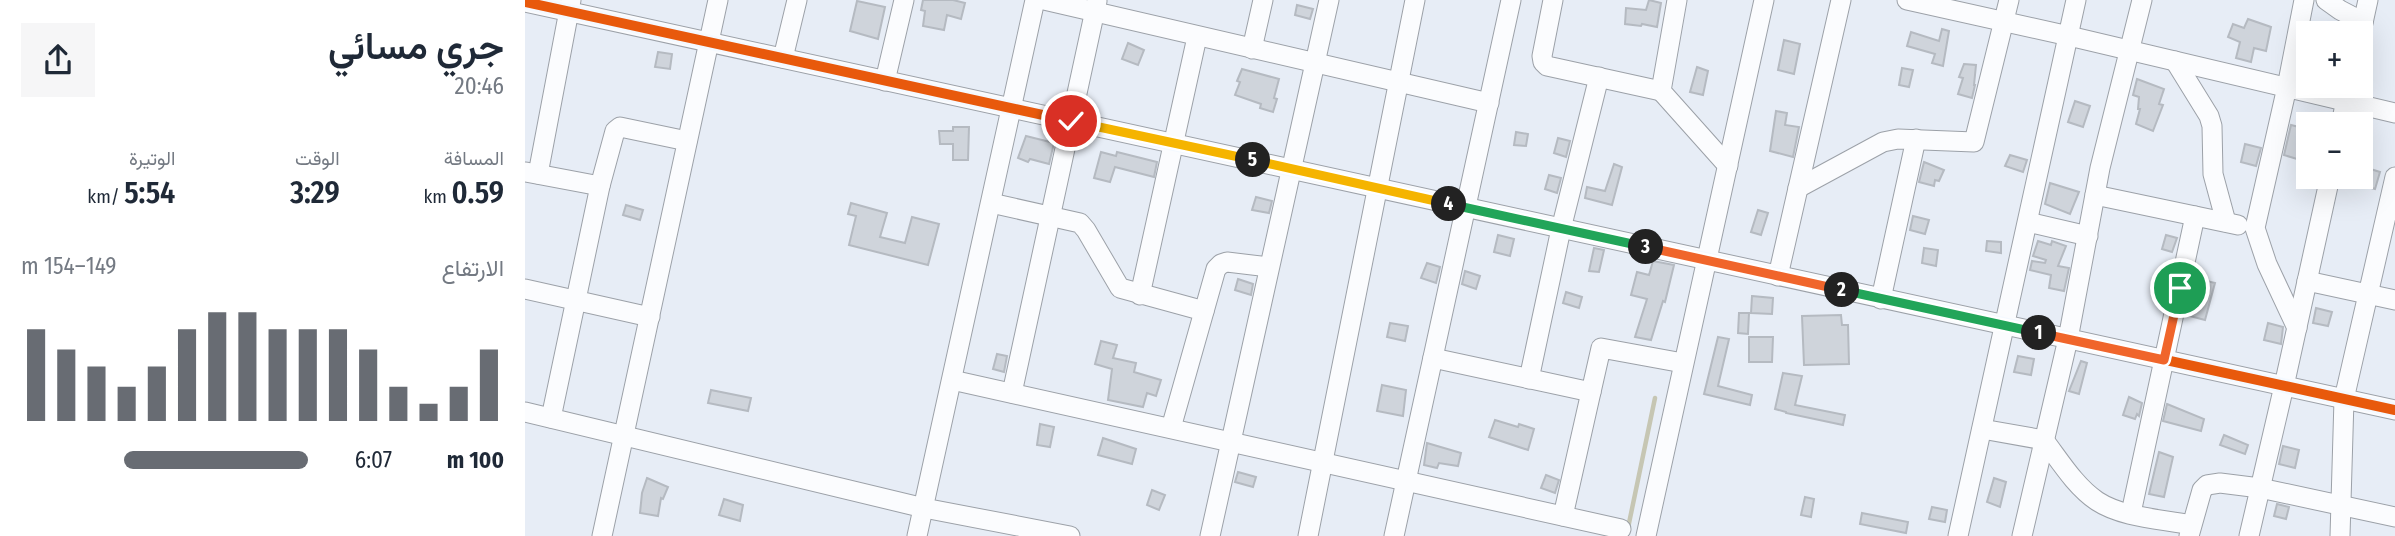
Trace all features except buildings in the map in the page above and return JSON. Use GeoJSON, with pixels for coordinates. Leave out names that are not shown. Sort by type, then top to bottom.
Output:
{"type":"FeatureCollection","features":[{"type":"Feature","properties":{"kind":"street"},"geometry":{"type":"LineString","coordinates":[[602,536],[718,0]]}},
{"type":"Feature","properties":{"kind":"street"},"geometry":{"type":"LineString","coordinates":[[783,58],[797,0]]}},
{"type":"Feature","properties":{"kind":"street"},"geometry":{"type":"LineString","coordinates":[[885,80],[904,0]]}},
{"type":"Feature","properties":{"kind":"street"},"geometry":{"type":"LineString","coordinates":[[917,536],[1035,0]]}},
{"type":"Feature","properties":{"kind":"street"},"geometry":{"type":"LineString","coordinates":[[1044,0],[1096,6],[1197,37],[1489,103]]}},
{"type":"Feature","properties":{"kind":"street"},"geometry":{"type":"LineString","coordinates":[[1252,49],[1263,0]]}},
{"type":"Feature","properties":{"kind":"street"},"geometry":{"type":"LineString","coordinates":[[1210,536],[1329,0]]}},
{"type":"Feature","properties":{"kind":"street"},"geometry":{"type":"LineString","coordinates":[[1308,536],[1415,0]]}},
{"type":"Feature","properties":{"kind":"street"},"geometry":{"type":"LineString","coordinates":[[1394,536],[1511,0]]}},
{"type":"Feature","properties":{"kind":"street"},"geometry":{"type":"LineString","coordinates":[[1553,0],[1542,56],[1547,66],[1661,91],[1728,166]]}},
{"type":"Feature","properties":{"kind":"street"},"geometry":{"type":"LineString","coordinates":[[1661,91],[1677,0]]}},
{"type":"Feature","properties":{"kind":"street"},"geometry":{"type":"LineString","coordinates":[[1646,536],[1764,0]]}},
{"type":"Feature","properties":{"kind":"street"},"geometry":{"type":"LineString","coordinates":[[1779,276],[1841,0]]}},
{"type":"Feature","properties":{"kind":"street"},"geometry":{"type":"LineString","coordinates":[[1907,0],[2296,88]]}},
{"type":"Feature","properties":{"kind":"street"},"geometry":{"type":"LineString","coordinates":[[1798,188],[1883,142],[1916,139],[1974,142],[2009,0]]}},
{"type":"Feature","properties":{"kind":"street"},"geometry":{"type":"LineString","coordinates":[[1958,536],[2076,0]]}},
{"type":"Feature","properties":{"kind":"street"},"geometry":{"type":"LineString","coordinates":[[2022,536],[2068,339],[2095,195],[2142,0]]}},
{"type":"Feature","properties":{"kind":"street"},"geometry":{"type":"LineString","coordinates":[[2297,328],[2267,264],[2255,228],[2304,0]]}},
{"type":"Feature","properties":{"kind":"street"},"geometry":{"type":"LineString","coordinates":[[2326,0],[2353,21]]}},
{"type":"Feature","properties":{"kind":"street"},"geometry":{"type":"LineString","coordinates":[[2364,21],[2368,0]]}},
{"type":"Feature","properties":{"kind":"street"},"geometry":{"type":"LineString","coordinates":[[525,2],[570,6],[709,42],[2395,410]]}},
{"type":"Feature","properties":{"kind":"street"},"geometry":{"type":"LineString","coordinates":[[570,6],[531,173],[600,186]]}},
{"type":"Feature","properties":{"kind":"street"},"geometry":{"type":"LineString","coordinates":[[1011,393],[1096,6]]}},
{"type":"Feature","properties":{"kind":"street"},"geometry":{"type":"LineString","coordinates":[[1140,295],[1197,37]]}},
{"type":"Feature","properties":{"kind":"street"},"geometry":{"type":"LineString","coordinates":[[2175,61],[2209,116],[2212,126],[2213,174],[2227,222]]}},
{"type":"Feature","properties":{"kind":"street"},"geometry":{"type":"LineString","coordinates":[[1529,379],[1599,77]]}},
{"type":"Feature","properties":{"kind":"street"},"geometry":{"type":"LineString","coordinates":[[2357,98],[2395,113]]}},
{"type":"Feature","properties":{"kind":"street"},"geometry":{"type":"LineString","coordinates":[[551,418],[600,186],[617,128],[687,141]]}},
{"type":"Feature","properties":{"kind":"street"},"geometry":{"type":"LineString","coordinates":[[1881,299],[1916,139]]}},
{"type":"Feature","properties":{"kind":"street"},"geometry":{"type":"LineString","coordinates":[[2340,536],[2344,399],[2395,177]]}},
{"type":"Feature","properties":{"kind":"street"},"geometry":{"type":"LineString","coordinates":[[2249,536],[2327,189]]}},
{"type":"Feature","properties":{"kind":"street"},"geometry":{"type":"LineString","coordinates":[[2095,195],[2255,228]]}},
{"type":"Feature","properties":{"kind":"street"},"geometry":{"type":"LineString","coordinates":[[991,203],[1051,215],[1084,226],[1117,284],[1125,290],[1204,312]]}},
{"type":"Feature","properties":{"kind":"street"},"geometry":{"type":"LineString","coordinates":[[2131,513],[2195,216]]}},
{"type":"Feature","properties":{"kind":"street"},"geometry":{"type":"LineString","coordinates":[[2028,222],[2088,236]]}},
{"type":"Feature","properties":{"kind":"street"},"geometry":{"type":"LineString","coordinates":[[1171,428],[1216,269],[1227,262],[1269,267]]}},
{"type":"Feature","properties":{"kind":"street"},"geometry":{"type":"LineString","coordinates":[[2307,281],[2395,300]]}},
{"type":"Feature","properties":{"kind":"street"},"geometry":{"type":"LineString","coordinates":[[525,289],[650,317]]}},
{"type":"Feature","properties":{"kind":"street"},"geometry":{"type":"LineString","coordinates":[[1563,516],[1601,348],[1683,363]]}},
{"type":"Feature","properties":{"kind":"street"},"geometry":{"type":"LineString","coordinates":[[1433,358],[1591,392]]}},
{"type":"Feature","properties":{"kind":"street"},"geometry":{"type":"LineString","coordinates":[[952,380],[1621,529]]}},
{"type":"Feature","properties":{"kind":"street"},"geometry":{"type":"LineString","coordinates":[[525,412],[924,508],[1007,531],[1070,536]]}},
{"type":"Feature","properties":{"kind":"street"},"geometry":{"type":"LineString","coordinates":[[1982,429],[2044,440],[2074,479],[2099,502],[2190,531],[2197,499],[2207,485],[2220,483],[2260,488],[2395,517]]}},
{"type":"Feature","properties":{"kind":"waterway"},"geometry":{"type":"LineString","coordinates":[[1628,528],[1655,398]]}},
{"type":"Feature","properties":{"kind":"cycle path"},"geometry":{"type":"LineString","coordinates":[[525,2],[2395,410]]}},
{"type":"Feature","properties":{"kind":"route"},"geometry":{"type":"LineString","coordinates":[[1071,121],[2164,360],[2180,288]]}}]}
